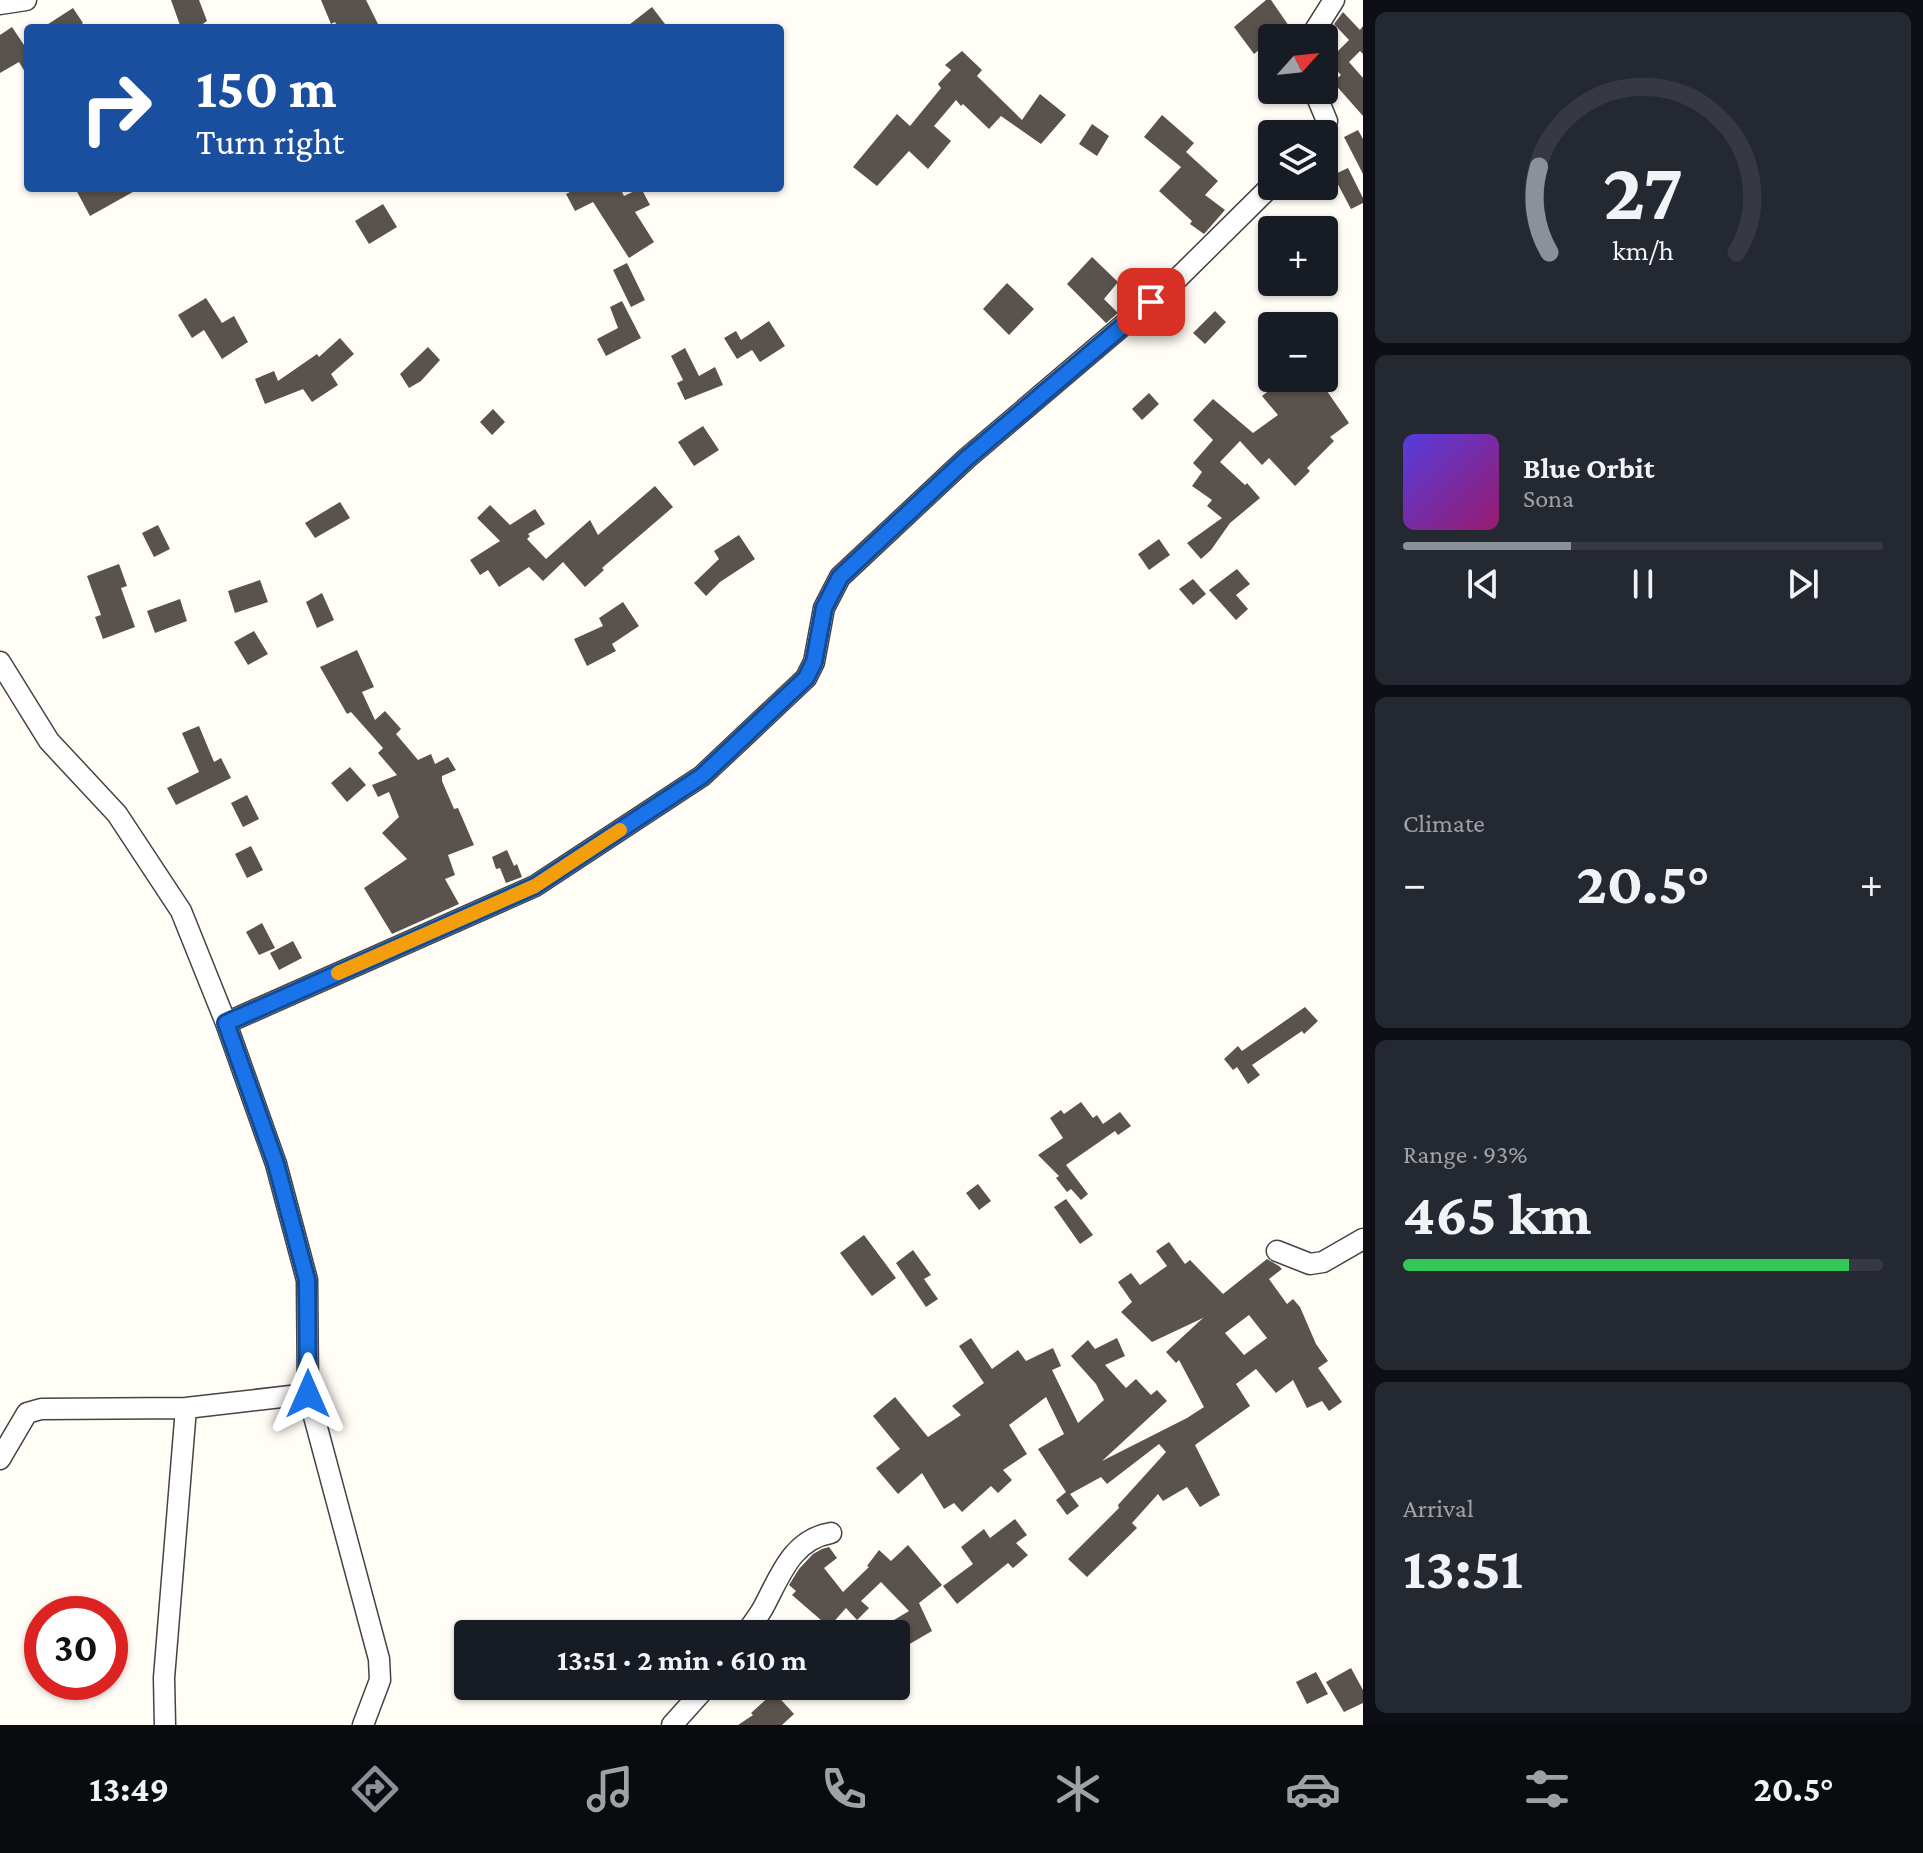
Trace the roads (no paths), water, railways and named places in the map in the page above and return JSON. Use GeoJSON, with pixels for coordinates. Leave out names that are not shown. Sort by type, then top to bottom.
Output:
{"type":"FeatureCollection","features":[{"type":"Feature","properties":{"kind":"street"},"geometry":{"type":"LineString","coordinates":[[0,4],[26,0]]}},
{"type":"Feature","properties":{"kind":"street"},"geometry":{"type":"LineString","coordinates":[[1319,24],[1334,0]]}},
{"type":"Feature","properties":{"kind":"street"},"geometry":{"type":"LineString","coordinates":[[226,1023],[535,886],[702,776],[806,678],[814,662],[824,608],[840,577],[966,459],[1174,282],[1258,199]]}},
{"type":"Feature","properties":{"kind":"street"},"geometry":{"type":"LineString","coordinates":[[0,662],[49,741],[117,814],[181,911],[226,1023],[276,1164],[307,1280],[308,1394],[379,1659],[380,1680],[363,1725]]}},
{"type":"Feature","properties":{"kind":"street"},"geometry":{"type":"LineString","coordinates":[[1277,1251],[1310,1264],[1323,1262],[1363,1239]]}},
{"type":"Feature","properties":{"kind":"street"},"geometry":{"type":"LineString","coordinates":[[0,1459],[27,1413],[41,1409],[186,1408],[308,1394]]}},
{"type":"Feature","properties":{"kind":"street"},"geometry":{"type":"LineString","coordinates":[[165,1725],[164,1678],[186,1408]]}},
{"type":"Feature","properties":{"kind":"street"},"geometry":{"type":"LineString","coordinates":[[755,1620],[782,1567],[815,1536],[831,1533]]}},
{"type":"Feature","properties":{"kind":"street"},"geometry":{"type":"LineString","coordinates":[[672,1725],[694,1700]]}}]}
